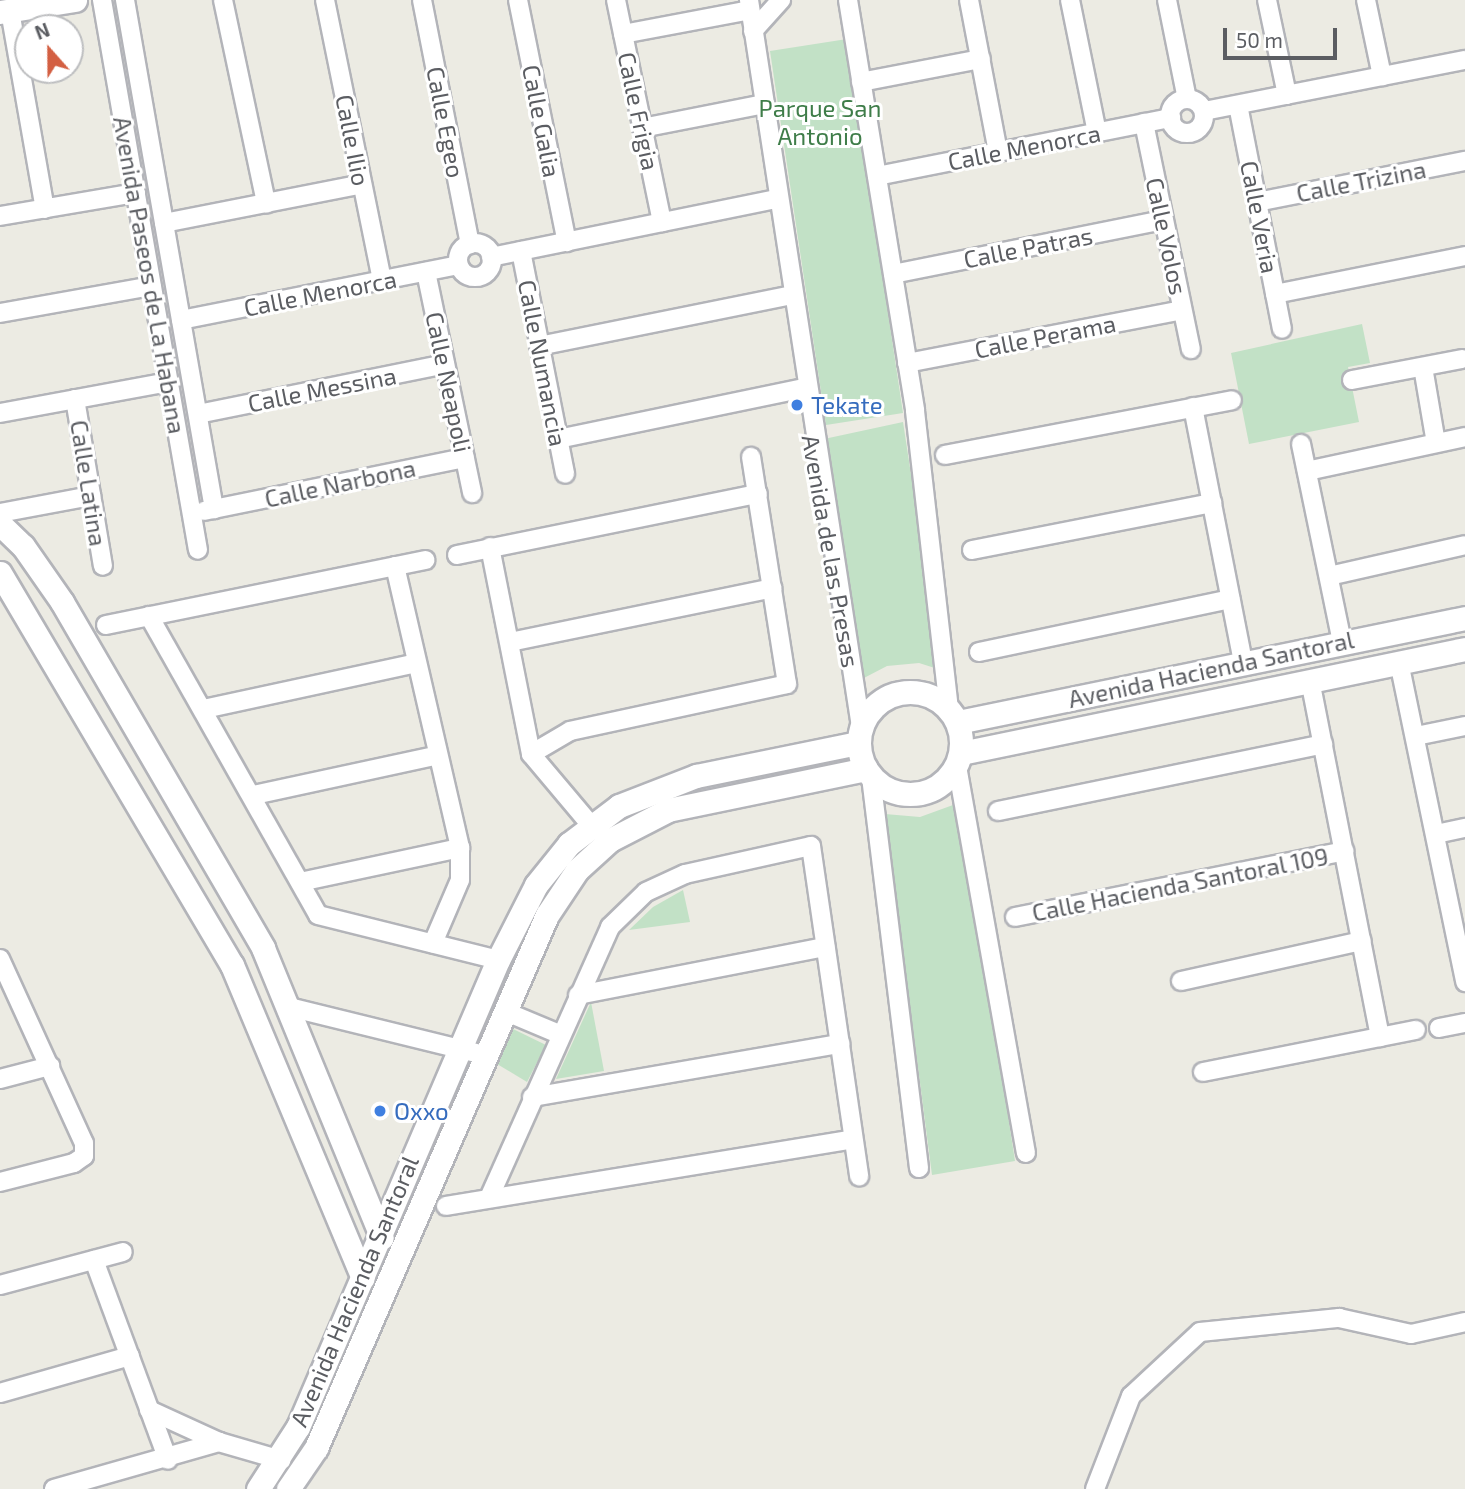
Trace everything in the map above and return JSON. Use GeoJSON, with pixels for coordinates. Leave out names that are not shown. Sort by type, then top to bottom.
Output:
{"type":"FeatureCollection","features":[{"type":"Feature","properties":{"kind":"street"},"geometry":{"type":"LineString","coordinates":[[45,209],[5,12],[75,0]]}},
{"type":"Feature","properties":{"kind":"street","name":"Avenida Paseos de La Habana"},"geometry":{"type":"LineString","coordinates":[[102,0],[198,550]]}},
{"type":"Feature","properties":{"kind":"street","name":"Avenida Paseos de La Habana"},"geometry":{"type":"LineString","coordinates":[[125,0],[215,509]]}},
{"type":"Feature","properties":{"kind":"street"},"geometry":{"type":"LineString","coordinates":[[223,0],[266,203]]}},
{"type":"Feature","properties":{"kind":"street","name":"Calle Ilio"},"geometry":{"type":"LineString","coordinates":[[325,0],[382,281]]}},
{"type":"Feature","properties":{"kind":"street","name":"Calle Egeo"},"geometry":{"type":"LineString","coordinates":[[422,0],[470,244]]}},
{"type":"Feature","properties":{"kind":"street","name":"Calle Galia"},"geometry":{"type":"LineString","coordinates":[[518,0],[567,242]]}},
{"type":"Feature","properties":{"kind":"street","name":"Calle Frigia"},"geometry":{"type":"LineString","coordinates":[[616,0],[662,222]]}},
{"type":"Feature","properties":{"kind":"street"},"geometry":{"type":"LineString","coordinates":[[753,31],[781,0]]}},
{"type":"Feature","properties":{"kind":"street"},"geometry":{"type":"LineString","coordinates":[[833,0],[849,4],[907,363],[959,760],[1026,1153]]}},
{"type":"Feature","properties":{"kind":"street"},"geometry":{"type":"LineString","coordinates":[[969,0],[998,152]]}},
{"type":"Feature","properties":{"kind":"street"},"geometry":{"type":"LineString","coordinates":[[1070,0],[1097,133]]}},
{"type":"Feature","properties":{"kind":"street"},"geometry":{"type":"LineString","coordinates":[[1167,0],[1187,99],[1204,111],[1465,60]]}},
{"type":"Feature","properties":{"kind":"street"},"geometry":{"type":"LineString","coordinates":[[1267,0],[1287,95]]}},
{"type":"Feature","properties":{"kind":"street"},"geometry":{"type":"LineString","coordinates":[[1366,0],[1382,76]]}},
{"type":"Feature","properties":{"kind":"street"},"geometry":{"type":"LineString","coordinates":[[623,34],[750,5]]}},
{"type":"Feature","properties":{"kind":"street","name":"Avenida de las Presas"},"geometry":{"type":"LineString","coordinates":[[750,5],[804,388],[860,735]]}},
{"type":"Feature","properties":{"kind":"street"},"geometry":{"type":"LineString","coordinates":[[861,82],[981,59]]}},
{"type":"Feature","properties":{"kind":"street"},"geometry":{"type":"LineString","coordinates":[[1187,99],[1177,103],[1171,118],[1180,131],[1191,132],[1203,122],[1204,111]]}},
{"type":"Feature","properties":{"kind":"street"},"geometry":{"type":"LineString","coordinates":[[642,128],[764,104]]}},
{"type":"Feature","properties":{"kind":"street","name":"Calle Veria"},"geometry":{"type":"LineString","coordinates":[[1238,105],[1282,329]]}},
{"type":"Feature","properties":{"kind":"street","name":"Calle Menorca"},"geometry":{"type":"LineString","coordinates":[[877,176],[1171,118]]}},
{"type":"Feature","properties":{"kind":"street","name":"Calle Volos"},"geometry":{"type":"LineString","coordinates":[[1144,123],[1191,349]]}},
{"type":"Feature","properties":{"kind":"street","name":"Calle Trizina"},"geometry":{"type":"LineString","coordinates":[[1257,202],[1465,161]]}},
{"type":"Feature","properties":{"kind":"street"},"geometry":{"type":"LineString","coordinates":[[164,223],[362,184]]}},
{"type":"Feature","properties":{"kind":"street"},"geometry":{"type":"LineString","coordinates":[[0,216],[136,193]]}},
{"type":"Feature","properties":{"kind":"street"},"geometry":{"type":"LineString","coordinates":[[491,257],[484,246],[470,244],[459,265],[465,274],[481,275],[491,257],[777,199]]}},
{"type":"Feature","properties":{"kind":"street","name":"Calle Patras"},"geometry":{"type":"LineString","coordinates":[[892,274],[1164,220]]}},
{"type":"Feature","properties":{"kind":"street","name":"Calle Numancia"},"geometry":{"type":"LineString","coordinates":[[521,251],[565,474]]}},
{"type":"Feature","properties":{"kind":"street"},"geometry":{"type":"LineString","coordinates":[[1275,294],[1465,256]]}},
{"type":"Feature","properties":{"kind":"street","name":"Calle Menorca"},"geometry":{"type":"LineString","coordinates":[[181,320],[459,265]]}},
{"type":"Feature","properties":{"kind":"street","name":"Calle Neapoli"},"geometry":{"type":"LineString","coordinates":[[426,272],[472,493]]}},
{"type":"Feature","properties":{"kind":"street"},"geometry":{"type":"LineString","coordinates":[[0,313],[152,286]]}},
{"type":"Feature","properties":{"kind":"street"},"geometry":{"type":"LineString","coordinates":[[540,346],[791,295]]}},
{"type":"Feature","properties":{"kind":"street","name":"Calle Perama"},"geometry":{"type":"LineString","coordinates":[[907,363],[1182,310]]}},
{"type":"Feature","properties":{"kind":"street"},"geometry":{"type":"LineString","coordinates":[[1352,380],[1462,359]]}},
{"type":"Feature","properties":{"kind":"street","name":"Calle Messina"},"geometry":{"type":"LineString","coordinates":[[198,414],[445,364]]}},
{"type":"Feature","properties":{"kind":"street"},"geometry":{"type":"LineString","coordinates":[[1423,367],[1436,443]]}},
{"type":"Feature","properties":{"kind":"street"},"geometry":{"type":"LineString","coordinates":[[0,413],[169,382]]}},
{"type":"Feature","properties":{"kind":"street"},"geometry":{"type":"LineString","coordinates":[[558,439],[804,388]]}},
{"type":"Feature","properties":{"kind":"street","name":"Calle Latina"},"geometry":{"type":"LineString","coordinates":[[75,399],[103,566]]}},
{"type":"Feature","properties":{"kind":"street"},"geometry":{"type":"LineString","coordinates":[[945,455],[1232,400]]}},
{"type":"Feature","properties":{"kind":"street"},"geometry":{"type":"LineString","coordinates":[[1193,407],[1242,662]]}},
{"type":"Feature","properties":{"kind":"street"},"geometry":{"type":"LineString","coordinates":[[1307,471],[1465,437]]}},
{"type":"Feature","properties":{"kind":"street"},"geometry":{"type":"LineString","coordinates":[[1301,444],[1342,642]]}},
{"type":"Feature","properties":{"kind":"street"},"geometry":{"type":"LineString","coordinates":[[531,754],[570,731],[787,684],[751,457]]}},
{"type":"Feature","properties":{"kind":"street","name":"Calle Narbona"},"geometry":{"type":"LineString","coordinates":[[191,513],[465,458]]}},
{"type":"Feature","properties":{"kind":"street"},"geometry":{"type":"LineString","coordinates":[[457,555],[758,494]]}},
{"type":"Feature","properties":{"kind":"street"},"geometry":{"type":"LineString","coordinates":[[0,513],[91,496]]}},
{"type":"Feature","properties":{"kind":"street"},"geometry":{"type":"LineString","coordinates":[[972,550],[1212,503]]}},
{"type":"Feature","properties":{"kind":"street"},"geometry":{"type":"LineString","coordinates":[[0,524],[23,546],[62,602],[293,1008],[392,1264]]}},
{"type":"Feature","properties":{"kind":"street"},"geometry":{"type":"LineString","coordinates":[[1329,576],[1465,545]]}},
{"type":"Feature","properties":{"kind":"street"},"geometry":{"type":"LineString","coordinates":[[490,547],[531,754],[590,824]]}},
{"type":"Feature","properties":{"kind":"street"},"geometry":{"type":"LineString","coordinates":[[106,625],[425,560]]}},
{"type":"Feature","properties":{"kind":"street"},"geometry":{"type":"LineString","coordinates":[[396,566],[435,756],[460,848],[460,880],[433,943]]}},
{"type":"Feature","properties":{"kind":"street"},"geometry":{"type":"LineString","coordinates":[[0,573],[232,965],[374,1305]]}},
{"type":"Feature","properties":{"kind":"street"},"geometry":{"type":"LineString","coordinates":[[510,642],[772,588]]}},
{"type":"Feature","properties":{"kind":"street"},"geometry":{"type":"LineString","coordinates":[[979,652],[1230,599]]}},
{"type":"Feature","properties":{"kind":"street"},"geometry":{"type":"LineString","coordinates":[[149,616],[254,794],[318,915],[498,960]]}},
{"type":"Feature","properties":{"kind":"street","name":"Avenida Hacienda Santoral"},"geometry":{"type":"LineString","coordinates":[[953,715],[1128,686],[1465,618]]}},
{"type":"Feature","properties":{"kind":"street","name":"Avenida Hacienda Santoral"},"geometry":{"type":"LineString","coordinates":[[959,760],[1135,716],[1465,649]]}},
{"type":"Feature","properties":{"kind":"street"},"geometry":{"type":"LineString","coordinates":[[1399,662],[1436,834],[1460,926],[1465,982]]}},
{"type":"Feature","properties":{"kind":"street"},"geometry":{"type":"LineString","coordinates":[[204,709],[416,663]]}},
{"type":"Feature","properties":{"kind":"street","name":"Calle Hacienda Santoral 109"},"geometry":{"type":"LineString","coordinates":[[1310,680],[1380,1037]]}},
{"type":"Feature","properties":{"kind":"street"},"geometry":{"type":"LineString","coordinates":[[1128,686],[1135,716]]}},
{"type":"Feature","properties":{"kind":"street"},"geometry":{"type":"LineString","coordinates":[[919,1168],[869,773],[860,735],[869,711],[900,692],[935,697],[953,715]]}},
{"type":"Feature","properties":{"kind":"street"},"geometry":{"type":"LineString","coordinates":[[1416,736],[1465,726]]}},
{"type":"Feature","properties":{"kind":"street","name":"Avenida Hacienda Santoral"},"geometry":{"type":"LineString","coordinates":[[258,1489],[281,1460],[378,1230],[498,960],[536,885],[590,824],[696,776],[860,735]]}},
{"type":"Feature","properties":{"kind":"street"},"geometry":{"type":"LineString","coordinates":[[998,811],[1323,744]]}},
{"type":"Feature","properties":{"kind":"street"},"geometry":{"type":"LineString","coordinates":[[254,794],[435,756]]}},
{"type":"Feature","properties":{"kind":"street"},"geometry":{"type":"LineString","coordinates":[[869,773],[887,789],[917,793],[944,782],[959,760]]}},
{"type":"Feature","properties":{"kind":"street","name":"Avenida Hacienda Santoral"},"geometry":{"type":"LineString","coordinates":[[288,1489],[316,1448],[374,1305],[547,915],[577,870],[610,840],[668,810],[869,773]]}},
{"type":"Feature","properties":{"kind":"street"},"geometry":{"type":"LineString","coordinates":[[1436,834],[1465,828]]}},
{"type":"Feature","properties":{"kind":"street"},"geometry":{"type":"LineString","coordinates":[[489,1199],[559,1034],[610,927],[646,892],[685,874],[811,846],[859,1177]]}},
{"type":"Feature","properties":{"kind":"street"},"geometry":{"type":"LineString","coordinates":[[300,882],[460,848]]}},
{"type":"Feature","properties":{"kind":"street","name":"Calle Hacienda Santoral 109"},"geometry":{"type":"LineString","coordinates":[[1015,917],[1344,851]]}},
{"type":"Feature","properties":{"kind":"street"},"geometry":{"type":"LineString","coordinates":[[1181,981],[1362,941]]}},
{"type":"Feature","properties":{"kind":"street"},"geometry":{"type":"LineString","coordinates":[[578,995],[825,947]]}},
{"type":"Feature","properties":{"kind":"street"},"geometry":{"type":"LineString","coordinates":[[0,959],[6,982],[50,1066],[84,1156],[0,1182]]}},
{"type":"Feature","properties":{"kind":"street"},"geometry":{"type":"LineString","coordinates":[[293,1008],[485,1055]]}},
{"type":"Feature","properties":{"kind":"street"},"geometry":{"type":"LineString","coordinates":[[504,1010],[559,1034]]}},
{"type":"Feature","properties":{"kind":"street"},"geometry":{"type":"LineString","coordinates":[[1439,1028],[1465,1023]]}},
{"type":"Feature","properties":{"kind":"street"},"geometry":{"type":"LineString","coordinates":[[1202,1072],[1416,1030]]}},
{"type":"Feature","properties":{"kind":"street"},"geometry":{"type":"LineString","coordinates":[[532,1097],[840,1044]]}},
{"type":"Feature","properties":{"kind":"street"},"geometry":{"type":"LineString","coordinates":[[0,1079],[50,1066]]}},
{"type":"Feature","properties":{"kind":"street"},"geometry":{"type":"LineString","coordinates":[[446,1206],[853,1139]]}},
{"type":"Feature","properties":{"kind":"street"},"geometry":{"type":"LineString","coordinates":[[0,1285],[123,1252]]}},
{"type":"Feature","properties":{"kind":"street"},"geometry":{"type":"LineString","coordinates":[[94,1260],[169,1460]]}},
{"type":"Feature","properties":{"kind":"street"},"geometry":{"type":"LineString","coordinates":[[1095,1489],[1131,1396],[1200,1332],[1339,1318],[1411,1334],[1465,1322]]}},
{"type":"Feature","properties":{"kind":"street"},"geometry":{"type":"LineString","coordinates":[[0,1392],[130,1356]]}},
{"type":"Feature","properties":{"kind":"street"},"geometry":{"type":"LineString","coordinates":[[149,1410],[219,1442],[281,1460]]}},
{"type":"Feature","properties":{"kind":"street"},"geometry":{"type":"LineString","coordinates":[[54,1489],[169,1460],[219,1442]]}},
{"type":"Feature","properties":{"kind":"green space","name":"Parque San Antonio"},"geometry":{"type":"Polygon","coordinates":[[[847,39],[903,413],[826,425],[770,51],[847,39]]]}},
{"type":"Feature","properties":{"kind":"green space"},"geometry":{"type":"Polygon","coordinates":[[[1362,324],[1370,363],[1348,367],[1359,422],[1249,444],[1231,353],[1362,324]]]}},
{"type":"Feature","properties":{"kind":"green space"},"geometry":{"type":"Polygon","coordinates":[[[903,422],[941,670],[919,663],[887,666],[862,679],[824,439],[903,422]]]}},
{"type":"Feature","properties":{"kind":"green space"},"geometry":{"type":"Polygon","coordinates":[[[953,805],[961,807],[1015,1161],[932,1175],[885,814],[920,817],[953,805]]]}},
{"type":"Feature","properties":{"kind":"green space"},"geometry":{"type":"Polygon","coordinates":[[[683,890],[690,922],[629,930],[653,907],[683,890]]]}},
{"type":"Feature","properties":{"kind":"green space"},"geometry":{"type":"Polygon","coordinates":[[[591,1002],[604,1071],[556,1079],[591,1002]]]}},
{"type":"Feature","properties":{"kind":"green space"},"geometry":{"type":"Polygon","coordinates":[[[511,1028],[546,1045],[527,1082],[497,1064],[511,1028]]]}},
{"type":"Feature","properties":{"kind":"place","name":"Tekate"},"geometry":{"type":"Point","coordinates":[797,405]}},
{"type":"Feature","properties":{"kind":"place","name":"Oxxo"},"geometry":{"type":"Point","coordinates":[380,1111]}}]}
